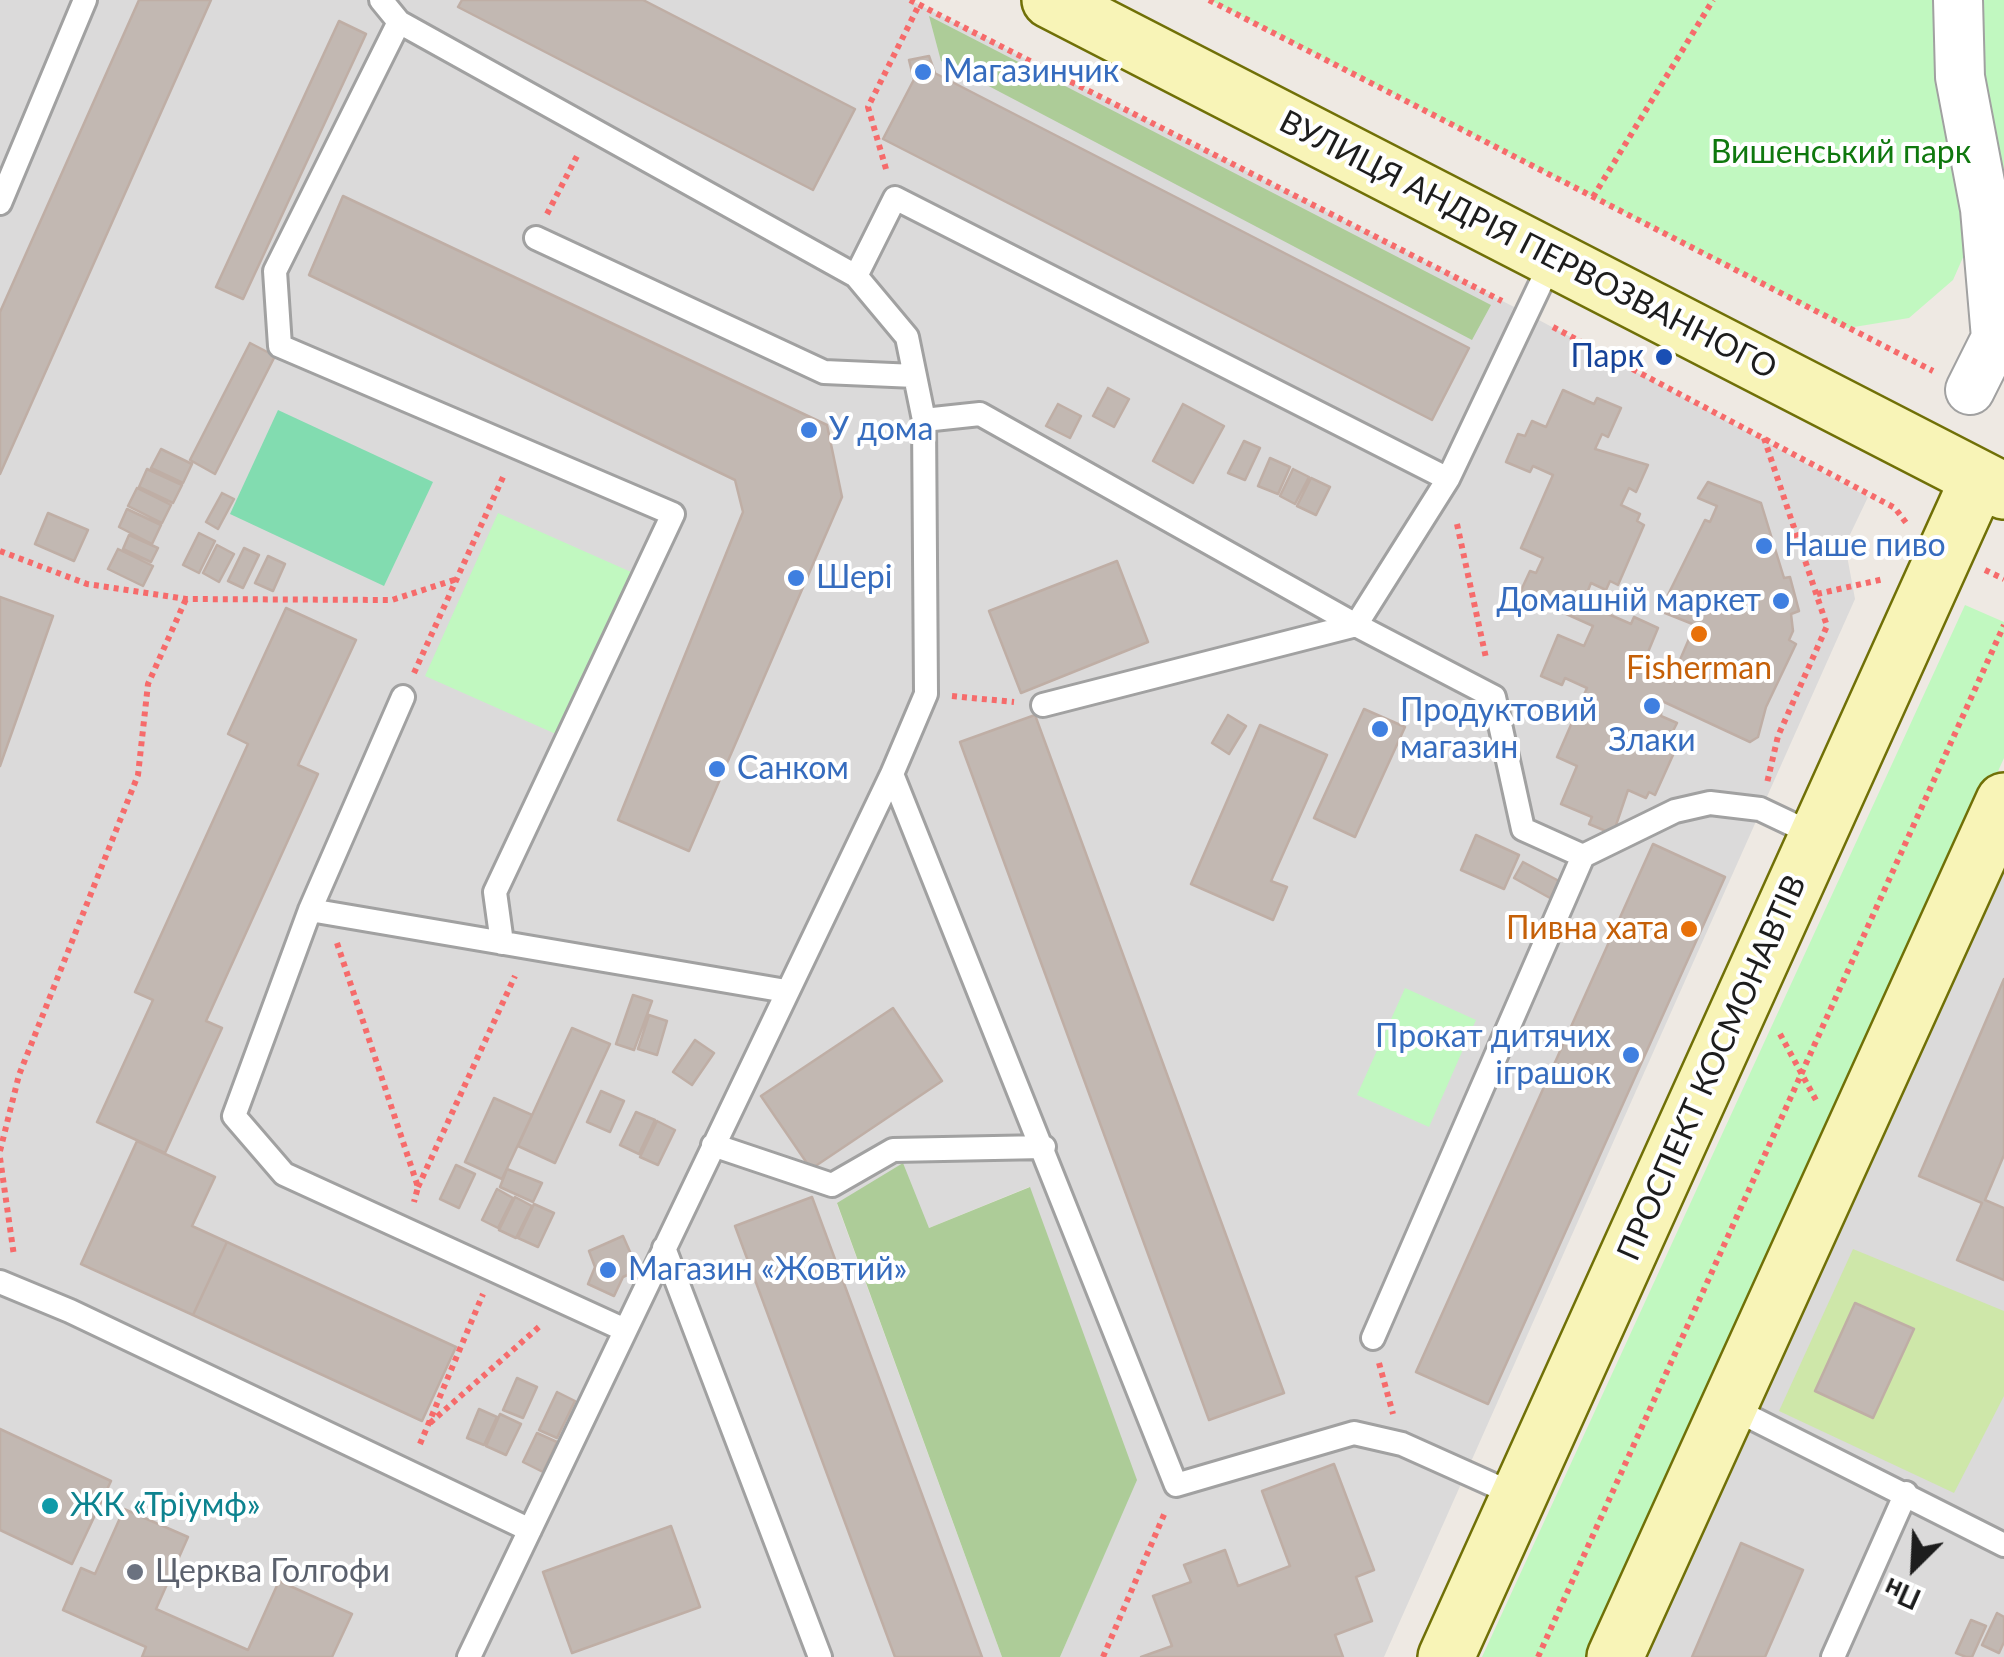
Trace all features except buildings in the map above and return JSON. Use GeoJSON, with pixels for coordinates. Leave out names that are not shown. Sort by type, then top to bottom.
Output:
{"type":"FeatureCollection","features":[{"type":"Feature","properties":{"kind":"street","name":"ВУЛИЦЯ АНДРІЯ ПЕРВОЗВАННОГО"},"geometry":{"type":"LineString","coordinates":[[1050,0],[1998,488]]}},
{"type":"Feature","properties":{"kind":"street"},"geometry":{"type":"LineString","coordinates":[[1958,0],[1960,77],[1984,209],[1996,338],[1970,390]]}},
{"type":"Feature","properties":{"kind":"street","name":"ПРОСПЕКТ КОСМОНАВТІВ"},"geometry":{"type":"LineString","coordinates":[[1446,1657],[1818,836],[1924,564],[1998,488]]}},
{"type":"Feature","properties":{"kind":"street"},"geometry":{"type":"LineString","coordinates":[[1615,1657],[2004,802]]}},
{"type":"Feature","properties":{"kind":"lane"},"geometry":{"type":"LineString","coordinates":[[0,202],[86,0]]}},
{"type":"Feature","properties":{"kind":"lane"},"geometry":{"type":"LineString","coordinates":[[381,0],[400,22],[856,276],[907,337],[924,420],[926,694],[892,774],[469,1657]]}},
{"type":"Feature","properties":{"kind":"lane"},"geometry":{"type":"LineString","coordinates":[[400,22],[275,271],[280,346],[673,514],[495,892],[502,943]]}},
{"type":"Feature","properties":{"kind":"lane"},"geometry":{"type":"LineString","coordinates":[[856,276],[894,198],[1448,479]]}},
{"type":"Feature","properties":{"kind":"lane"},"geometry":{"type":"LineString","coordinates":[[536,238],[824,372],[915,376]]}},
{"type":"Feature","properties":{"kind":"lane"},"geometry":{"type":"LineString","coordinates":[[1043,706],[1356,625],[1448,479],[1524,312],[1554,257]]}},
{"type":"Feature","properties":{"kind":"lane"},"geometry":{"type":"LineString","coordinates":[[924,420],[980,414],[1356,625],[1494,696],[1523,829],[1584,856]]}},
{"type":"Feature","properties":{"kind":"lane"},"geometry":{"type":"LineString","coordinates":[[403,697],[234,1116],[284,1174],[624,1330]]}},
{"type":"Feature","properties":{"kind":"lane"},"geometry":{"type":"LineString","coordinates":[[892,774],[1044,1146],[1176,1486],[1354,1433],[1402,1444],[1518,1496]]}},
{"type":"Feature","properties":{"kind":"lane"},"geometry":{"type":"LineString","coordinates":[[1372,1338],[1584,856],[1675,811],[1710,803],[1760,808],[1818,836]]}},
{"type":"Feature","properties":{"kind":"lane"},"geometry":{"type":"LineString","coordinates":[[319,911],[786,991]]}},
{"type":"Feature","properties":{"kind":"lane"},"geometry":{"type":"LineString","coordinates":[[713,1145],[832,1185],[892,1150],[1044,1146]]}},
{"type":"Feature","properties":{"kind":"lane"},"geometry":{"type":"LineString","coordinates":[[664,1248],[820,1657]]}},
{"type":"Feature","properties":{"kind":"lane"},"geometry":{"type":"LineString","coordinates":[[10,1286],[530,1530]]}},
{"type":"Feature","properties":{"kind":"lane"},"geometry":{"type":"LineString","coordinates":[[1728,1406],[1906,1492],[2004,1545]]}},
{"type":"Feature","properties":{"kind":"lane"},"geometry":{"type":"LineString","coordinates":[[1834,1657],[1906,1492]]}},
{"type":"Feature","properties":{"kind":"path"},"geometry":{"type":"LineString","coordinates":[[910,0],[1524,312],[1896,508],[1918,540],[1924,564]]}},
{"type":"Feature","properties":{"kind":"path"},"geometry":{"type":"LineString","coordinates":[[1209,0],[1970,390]]}},
{"type":"Feature","properties":{"kind":"path"},"geometry":{"type":"LineString","coordinates":[[1594,197],[1713,0]]}},
{"type":"Feature","properties":{"kind":"path"},"geometry":{"type":"LineString","coordinates":[[894,198],[868,107],[920,5]]}},
{"type":"Feature","properties":{"kind":"path"},"geometry":{"type":"LineString","coordinates":[[1760,808],[1778,736],[1826,626],[1764,438]]}},
{"type":"Feature","properties":{"kind":"path"},"geometry":{"type":"LineString","coordinates":[[403,697],[517,447]]}},
{"type":"Feature","properties":{"kind":"path"},"geometry":{"type":"LineString","coordinates":[[1448,479],[1494,696]]}},
{"type":"Feature","properties":{"kind":"path"},"geometry":{"type":"LineString","coordinates":[[0,551],[87,584],[186,598],[392,600],[457,579]]}},
{"type":"Feature","properties":{"kind":"path"},"geometry":{"type":"LineString","coordinates":[[1816,594],[1924,564],[2004,579]]}},
{"type":"Feature","properties":{"kind":"path"},"geometry":{"type":"LineString","coordinates":[[0,1151],[19,1075],[138,775],[148,684],[186,598]]}},
{"type":"Feature","properties":{"kind":"path"},"geometry":{"type":"LineString","coordinates":[[1538,1657],[2004,625]]}},
{"type":"Feature","properties":{"kind":"path"},"geometry":{"type":"LineString","coordinates":[[926,694],[1043,706]]}},
{"type":"Feature","properties":{"kind":"path"},"geometry":{"type":"LineString","coordinates":[[319,911],[418,1187]]}},
{"type":"Feature","properties":{"kind":"path"},"geometry":{"type":"LineString","coordinates":[[408,1231],[418,1187],[528,948]]}},
{"type":"Feature","properties":{"kind":"path"},"geometry":{"type":"LineString","coordinates":[[1778,1030],[1844,1152]]}},
{"type":"Feature","properties":{"kind":"path"},"geometry":{"type":"LineString","coordinates":[[0,1158],[10,1286]]}},
{"type":"Feature","properties":{"kind":"path"},"geometry":{"type":"LineString","coordinates":[[408,1472],[493,1270]]}},
{"type":"Feature","properties":{"kind":"path"},"geometry":{"type":"LineString","coordinates":[[429,1424],[566,1303]]}},
{"type":"Feature","properties":{"kind":"path"},"geometry":{"type":"LineString","coordinates":[[1372,1338],[1402,1444]]}},
{"type":"Feature","properties":{"kind":"path"},"geometry":{"type":"LineString","coordinates":[[1102,1657],[1176,1486]]}},
{"type":"Feature","properties":{"kind":"shaded area"},"geometry":{"type":"Polygon","coordinates":[[[0,0],[910,0],[1524,312],[1868,497],[1845,545],[1855,599],[1384,1657],[1060,1657],[1136,1480],[1029,1187],[929,1228],[837,1204],[1002,1657],[0,1657],[0,0]]]}},
{"type":"Feature","properties":{"kind":"shaded area"},"geometry":{"type":"Polygon","coordinates":[[[2004,837],[2004,1657],[1632,1657],[2004,837]]]}},
{"type":"Feature","properties":{"kind":"green space","name":"Вишенський парк"},"geometry":{"type":"Polygon","coordinates":[[[1210,0],[2004,0],[2004,218],[1984,210],[1953,280],[1909,318],[1848,328],[1210,0]]]}},
{"type":"Feature","properties":{"kind":"green space"},"geometry":{"type":"Polygon","coordinates":[[[929,16],[1491,305],[1472,340],[941,61],[929,16]]]}},
{"type":"Feature","properties":{"kind":"green space"},"geometry":{"type":"Polygon","coordinates":[[[278,410],[433,482],[384,586],[230,514],[278,410]]]}},
{"type":"Feature","properties":{"kind":"green space"},"geometry":{"type":"Polygon","coordinates":[[[498,513],[631,572],[558,735],[425,676],[498,513]]]}},
{"type":"Feature","properties":{"kind":"green space"},"geometry":{"type":"Polygon","coordinates":[[[1965,605],[2004,622],[2004,758],[1597,1657],[1482,1657],[1965,605]]]}},
{"type":"Feature","properties":{"kind":"green space"},"geometry":{"type":"Polygon","coordinates":[[[1405,988],[1476,1020],[1429,1127],[1357,1095],[1405,988]]]}},
{"type":"Feature","properties":{"kind":"green space"},"geometry":{"type":"Polygon","coordinates":[[[903,1163],[929,1228],[1030,1187],[1137,1480],[1060,1657],[1002,1657],[837,1203],[903,1163]]]}},
{"type":"Feature","properties":{"kind":"green space"},"geometry":{"type":"Polygon","coordinates":[[[1853,1249],[2004,1311],[2004,1396],[1954,1493],[1779,1411],[1853,1249]]]}},
{"type":"Feature","properties":{"kind":"place","name":"Магазинчик"},"geometry":{"type":"Point","coordinates":[923,72]}},
{"type":"Feature","properties":{"kind":"place","name":"Парк"},"geometry":{"type":"Point","coordinates":[1664,357]}},
{"type":"Feature","properties":{"kind":"place","name":"У дома"},"geometry":{"type":"Point","coordinates":[809,430]}},
{"type":"Feature","properties":{"kind":"place","name":"Наше пиво"},"geometry":{"type":"Point","coordinates":[1764,546]}},
{"type":"Feature","properties":{"kind":"place","name":"Шері"},"geometry":{"type":"Point","coordinates":[796,578]}},
{"type":"Feature","properties":{"kind":"place","name":"Домашній маркет"},"geometry":{"type":"Point","coordinates":[1781,601]}},
{"type":"Feature","properties":{"kind":"place","name":"Fisherman"},"geometry":{"type":"Point","coordinates":[1699,634]}},
{"type":"Feature","properties":{"kind":"place","name":"Злаки"},"geometry":{"type":"Point","coordinates":[1652,706]}},
{"type":"Feature","properties":{"kind":"place","name":"Продуктовий магазин"},"geometry":{"type":"Point","coordinates":[1380,729]}},
{"type":"Feature","properties":{"kind":"place","name":"Санком"},"geometry":{"type":"Point","coordinates":[717,769]}},
{"type":"Feature","properties":{"kind":"place","name":"Пивна хата"},"geometry":{"type":"Point","coordinates":[1689,929]}},
{"type":"Feature","properties":{"kind":"place","name":"Прокат дитячих іграшок"},"geometry":{"type":"Point","coordinates":[1631,1055]}},
{"type":"Feature","properties":{"kind":"place","name":"Магазин «Жовтий»"},"geometry":{"type":"Point","coordinates":[608,1270]}},
{"type":"Feature","properties":{"kind":"place","name":"ЖК «Тріумф»"},"geometry":{"type":"Point","coordinates":[50,1506]}},
{"type":"Feature","properties":{"kind":"place","name":"Церква Голгофи"},"geometry":{"type":"Point","coordinates":[135,1572]}}]}
